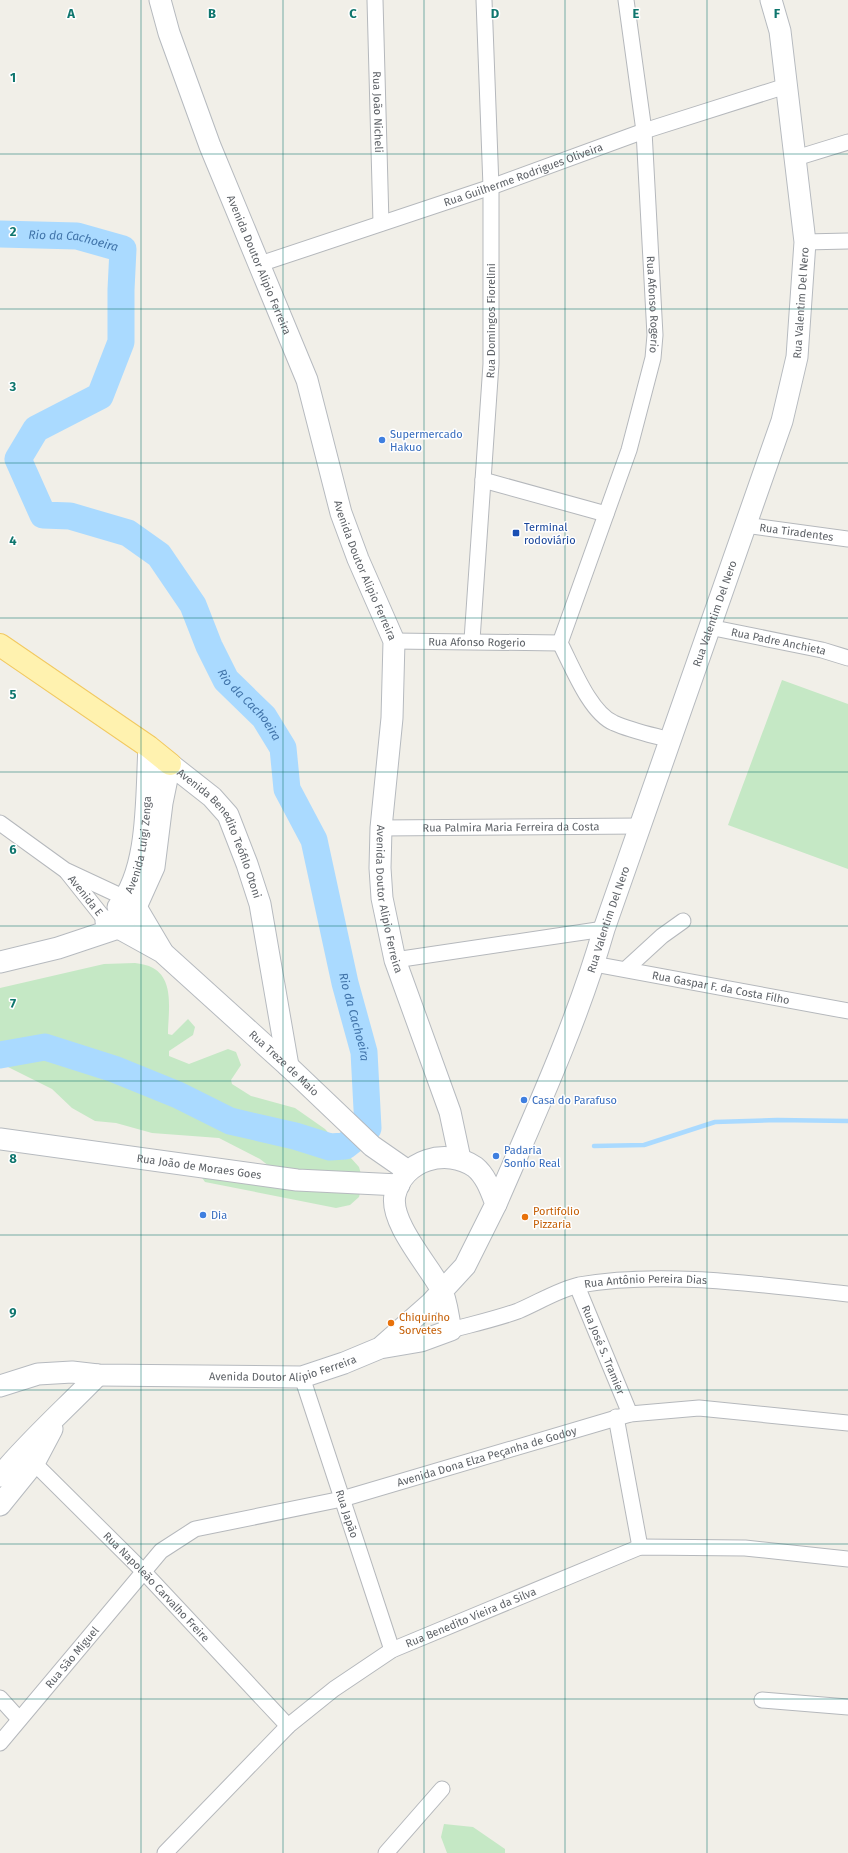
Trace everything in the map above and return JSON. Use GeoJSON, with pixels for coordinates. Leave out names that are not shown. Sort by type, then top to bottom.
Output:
{"type":"FeatureCollection","features":[{"type":"Feature","properties":{"kind":"main road","name":"Avenida Doutor Alipio Ferreira"},"geometry":{"type":"LineString","coordinates":[[160,0],[169,33],[210,146],[307,380],[341,513],[358,559],[394,641],[392,718],[381,828],[380,868],[382,898],[395,960],[450,1112],[460,1159]]}},
{"type":"Feature","properties":{"kind":"main road","name":"Rua Valentim Del Nero"},"geometry":{"type":"LineString","coordinates":[[442,1290],[465,1266],[496,1204],[548,1083],[594,964],[604,929],[782,422],[797,357],[805,242],[780,31],[770,0]]}},
{"type":"Feature","properties":{"kind":"main road","name":"Avenida Benedito Teófilo Otoni"},"geometry":{"type":"LineString","coordinates":[[0,645],[149,746],[212,797],[228,815],[247,864],[260,904],[288,1066]]}},
{"type":"Feature","properties":{"kind":"main road","name":"Avenida Luigi Zenga"},"geometry":{"type":"LineString","coordinates":[[130,903],[132,884],[142,853],[149,746]]}},
{"type":"Feature","properties":{"kind":"main road","name":"Avenida Luigi Zenga"},"geometry":{"type":"LineString","coordinates":[[108,928],[130,903],[154,868],[162,803],[170,764]]}},
{"type":"Feature","properties":{"kind":"main road","name":"Rua Treze de Maio"},"geometry":{"type":"LineString","coordinates":[[130,903],[162,952],[288,1066],[372,1146],[403,1178]]}},
{"type":"Feature","properties":{"kind":"main road","name":"Rua Treze de Maio"},"geometry":{"type":"LineString","coordinates":[[108,928],[162,952]]}},
{"type":"Feature","properties":{"kind":"main road"},"geometry":{"type":"LineString","coordinates":[[0,962],[58,948],[108,928]]}},
{"type":"Feature","properties":{"kind":"main road","name":"Rua João de Moraes Goes"},"geometry":{"type":"LineString","coordinates":[[0,1139],[297,1180],[403,1178]]}},
{"type":"Feature","properties":{"kind":"main road"},"geometry":{"type":"LineString","coordinates":[[451,1330],[442,1290],[401,1226],[394,1206],[394,1196],[403,1178],[423,1161],[441,1156],[460,1159],[475,1168],[487,1181],[496,1204]]}},
{"type":"Feature","properties":{"kind":"main road","name":"Avenida Doutor Alipio Ferreira"},"geometry":{"type":"LineString","coordinates":[[0,1386],[38,1374],[72,1372],[98,1375],[302,1377],[344,1363],[380,1348],[406,1326],[442,1290]]}},
{"type":"Feature","properties":{"kind":"main road","name":"Rua Antônio Pereira Dias"},"geometry":{"type":"LineString","coordinates":[[380,1348],[421,1341],[451,1330]]}},
{"type":"Feature","properties":{"kind":"main road"},"geometry":{"type":"LineString","coordinates":[[0,1505],[28,1457],[57,1417],[98,1375]]}},
{"type":"Feature","properties":{"kind":"main road"},"geometry":{"type":"LineString","coordinates":[[0,1476],[28,1457]]}},
{"type":"Feature","properties":{"kind":"street","name":"Rua João Nicheli"},"geometry":{"type":"LineString","coordinates":[[375,0],[381,223]]}},
{"type":"Feature","properties":{"kind":"street","name":"Rua Domingos Fiorelini"},"geometry":{"type":"LineString","coordinates":[[472,640],[491,364],[491,187],[484,0]]}},
{"type":"Feature","properties":{"kind":"street","name":"Rua Afonso Rogerio"},"geometry":{"type":"LineString","coordinates":[[394,641],[472,640],[560,643],[629,450],[653,358],[655,335],[644,131],[626,0]]}},
{"type":"Feature","properties":{"kind":"street","name":"Rua Guilherme Rodrigues Oliveira"},"geometry":{"type":"LineString","coordinates":[[260,264],[491,187],[644,131],[786,86]]}},
{"type":"Feature","properties":{"kind":"street"},"geometry":{"type":"LineString","coordinates":[[796,158],[848,142]]}},
{"type":"Feature","properties":{"kind":"street"},"geometry":{"type":"LineString","coordinates":[[805,242],[848,241]]}},
{"type":"Feature","properties":{"kind":"street"},"geometry":{"type":"LineString","coordinates":[[483,480],[606,514]]}},
{"type":"Feature","properties":{"kind":"street","name":"Rua Tiradentes"},"geometry":{"type":"LineString","coordinates":[[745,525],[848,539]]}},
{"type":"Feature","properties":{"kind":"street","name":"Rua Padre Anchieta"},"geometry":{"type":"LineString","coordinates":[[709,627],[822,650],[848,658]]}},
{"type":"Feature","properties":{"kind":"street"},"geometry":{"type":"LineString","coordinates":[[560,643],[588,695],[604,717],[614,723],[670,740]]}},
{"type":"Feature","properties":{"kind":"street","name":"Avenida E"},"geometry":{"type":"LineString","coordinates":[[0,823],[65,870],[130,903]]}},
{"type":"Feature","properties":{"kind":"street","name":"Rua Palmira Maria Ferreira da Costa"},"geometry":{"type":"LineString","coordinates":[[381,828],[641,826]]}},
{"type":"Feature","properties":{"kind":"street","name":"Avenida E"},"geometry":{"type":"LineString","coordinates":[[65,870],[108,928]]}},
{"type":"Feature","properties":{"kind":"street"},"geometry":{"type":"LineString","coordinates":[[626,969],[662,936],[683,921]]}},
{"type":"Feature","properties":{"kind":"street"},"geometry":{"type":"LineString","coordinates":[[395,960],[604,929]]}},
{"type":"Feature","properties":{"kind":"street","name":"Rua Gaspar F. da Costa Filho"},"geometry":{"type":"LineString","coordinates":[[594,964],[848,1011]]}},
{"type":"Feature","properties":{"kind":"street","name":"Rua Antônio Pereira Dias"},"geometry":{"type":"LineString","coordinates":[[451,1330],[517,1311],[577,1286],[637,1279],[718,1281],[848,1294]]}},
{"type":"Feature","properties":{"kind":"street","name":"Rua José S. Tramier"},"geometry":{"type":"LineString","coordinates":[[577,1286],[623,1416],[640,1547]]}},
{"type":"Feature","properties":{"kind":"street","name":"Rua Japão"},"geometry":{"type":"LineString","coordinates":[[302,1377],[392,1650]]}},
{"type":"Feature","properties":{"kind":"street","name":"Avenida Dona Elza Peçanha de Godoy"},"geometry":{"type":"LineString","coordinates":[[143,1571],[161,1551],[195,1529],[342,1499],[523,1447],[623,1416],[699,1408],[848,1423]]}},
{"type":"Feature","properties":{"kind":"street","name":"Rua Napoleão Carvalho Freire"},"geometry":{"type":"LineString","coordinates":[[28,1457],[143,1571],[288,1726]]}},
{"type":"Feature","properties":{"kind":"street","name":"Rua Benedito Vieira da Silva"},"geometry":{"type":"LineString","coordinates":[[165,1853],[288,1726],[334,1689],[392,1650],[640,1547],[744,1548],[848,1559]]}},
{"type":"Feature","properties":{"kind":"street","name":"Rua São Miguel"},"geometry":{"type":"LineString","coordinates":[[0,1743],[143,1571]]}},
{"type":"Feature","properties":{"kind":"street"},"geometry":{"type":"LineString","coordinates":[[0,1698],[19,1719]]}},
{"type":"Feature","properties":{"kind":"street"},"geometry":{"type":"LineString","coordinates":[[762,1700],[848,1706]]}},
{"type":"Feature","properties":{"kind":"street"},"geometry":{"type":"LineString","coordinates":[[386,1853],[442,1789]]}},
{"type":"Feature","properties":{"kind":"green space"},"geometry":{"type":"Polygon","coordinates":[[[782,680],[848,704],[848,869],[728,825],[782,680]]]}},
{"type":"Feature","properties":{"kind":"green space"},"geometry":{"type":"Polygon","coordinates":[[[135,963],[147,965],[153,968],[160,973],[165,980],[169,998],[168,1034],[172,1035],[188,1019],[195,1027],[193,1035],[169,1051],[169,1056],[189,1064],[228,1049],[236,1052],[241,1065],[231,1080],[232,1084],[251,1096],[295,1108],[325,1129],[359,1167],[363,1181],[359,1197],[350,1205],[336,1208],[205,1182],[200,1175],[279,1174],[260,1159],[219,1138],[152,1133],[116,1123],[95,1121],[72,1108],[52,1089],[4,1065],[0,1066],[0,988],[104,964],[135,963]]]}},
{"type":"Feature","properties":{"kind":"green space"},"geometry":{"type":"Polygon","coordinates":[[[444,1824],[473,1827],[505,1849],[505,1853],[447,1853],[441,1837],[444,1824]]]}},
{"type":"Feature","properties":{"kind":"waterway","name":"Rio da Cachoeira"},"geometry":{"type":"LineString","coordinates":[[0,234],[77,236],[123,249],[121,342],[100,396],[36,429],[18,459],[43,515],[70,516],[128,533],[159,555],[193,605],[209,646],[226,680],[264,717],[283,748],[287,789],[314,840],[345,983],[364,1052],[368,1128],[345,1146],[330,1147],[295,1136],[230,1121],[178,1095],[114,1069],[45,1047],[0,1055]]}},
{"type":"Feature","properties":{"kind":"waterway"},"geometry":{"type":"LineString","coordinates":[[594,1146],[644,1145],[715,1122],[777,1120],[848,1121]]}},
{"type":"Feature","properties":{"kind":"place","name":"Supermercado Hakuo"},"geometry":{"type":"Point","coordinates":[382,440]}},
{"type":"Feature","properties":{"kind":"place","name":"Terminal rodoviário"},"geometry":{"type":"Point","coordinates":[516,533]}},
{"type":"Feature","properties":{"kind":"place","name":"Casa do Parafuso"},"geometry":{"type":"Point","coordinates":[524,1100]}},
{"type":"Feature","properties":{"kind":"place","name":"Padaria Sonho Real"},"geometry":{"type":"Point","coordinates":[496,1156]}},
{"type":"Feature","properties":{"kind":"place","name":"Dia"},"geometry":{"type":"Point","coordinates":[203,1215]}},
{"type":"Feature","properties":{"kind":"place","name":"Portifolio Pizzaria"},"geometry":{"type":"Point","coordinates":[525,1217]}},
{"type":"Feature","properties":{"kind":"place","name":"Chiquinho Sorvetes"},"geometry":{"type":"Point","coordinates":[391,1323]}}]}
